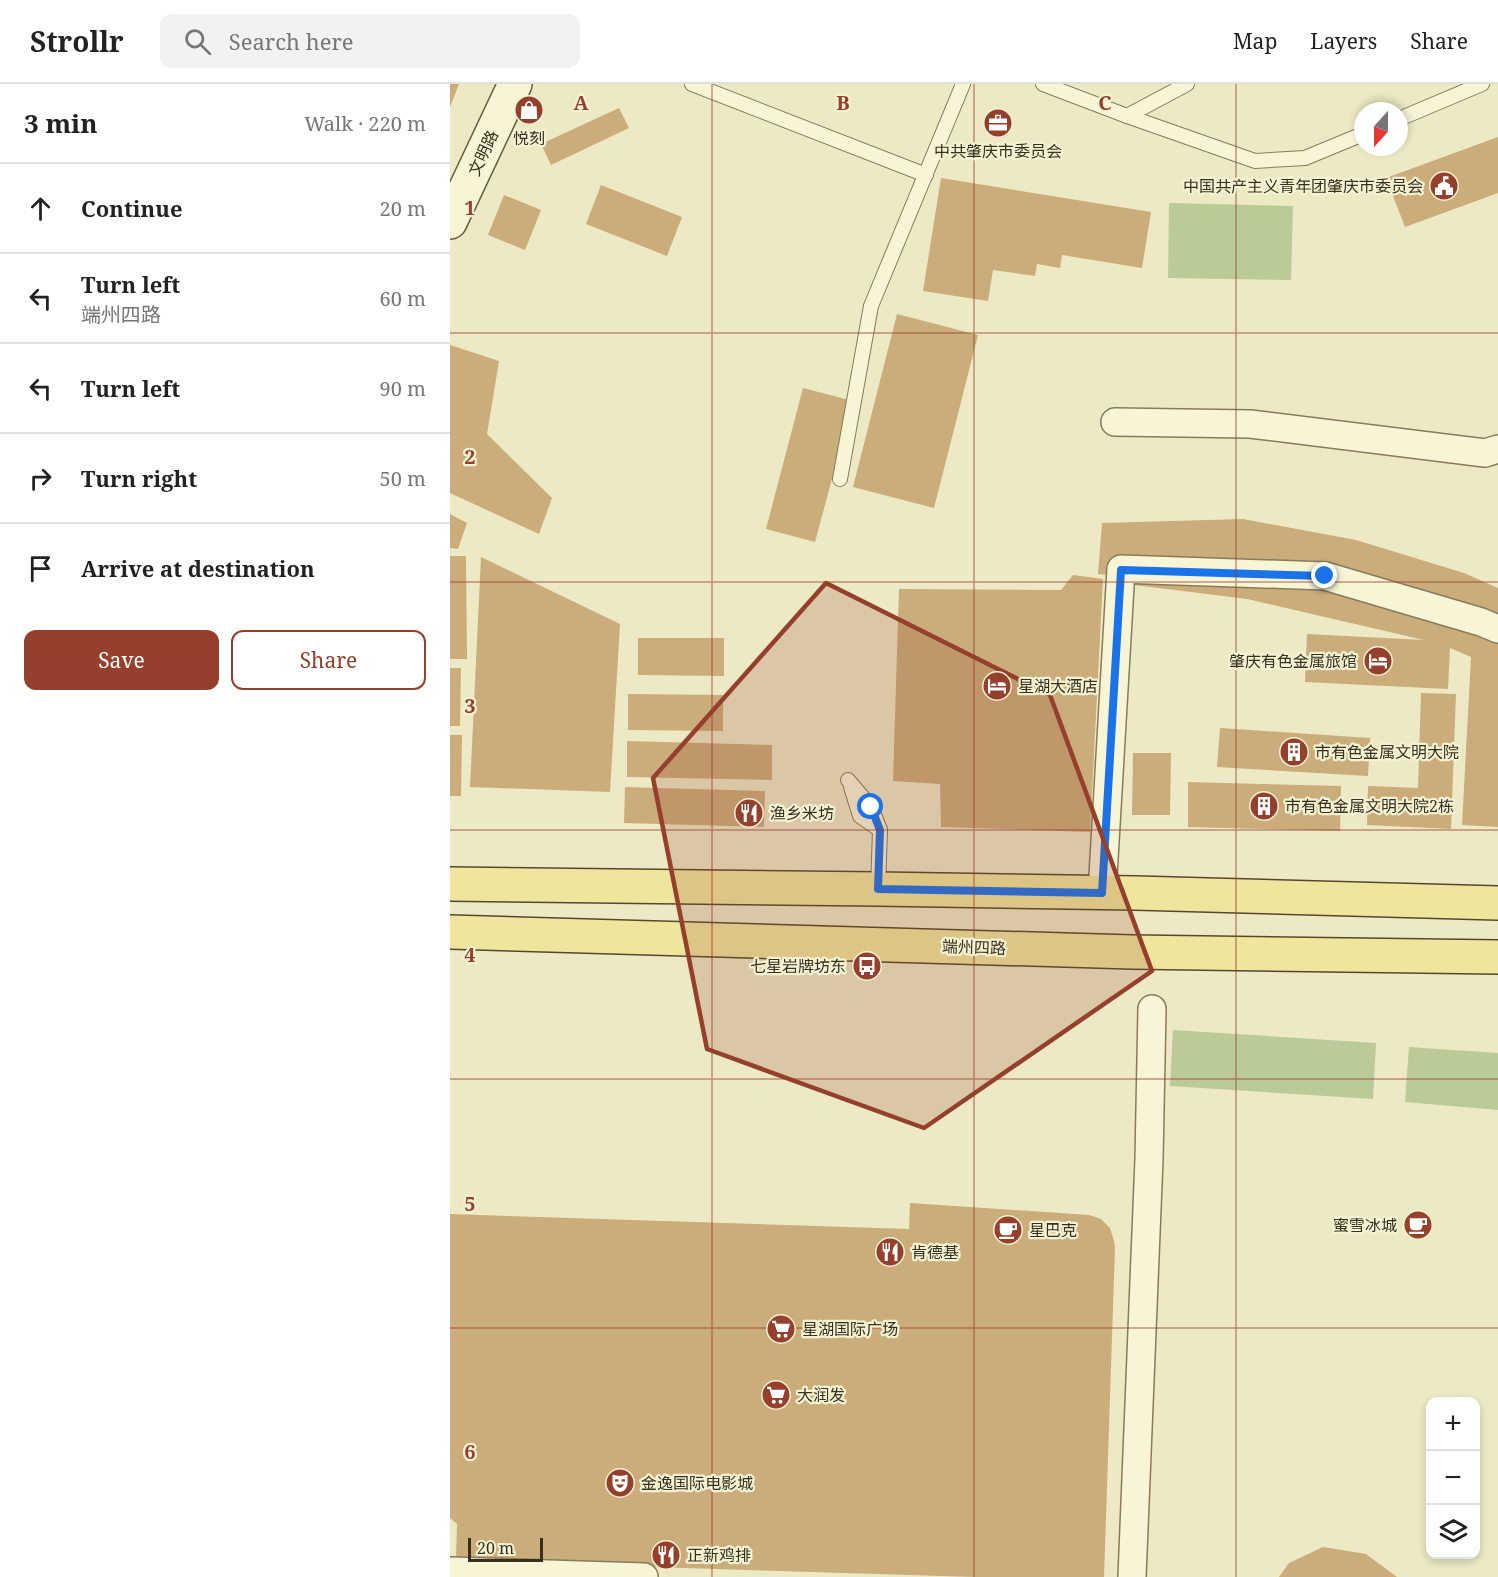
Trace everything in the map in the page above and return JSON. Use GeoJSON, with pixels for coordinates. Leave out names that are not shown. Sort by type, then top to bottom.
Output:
{"type":"FeatureCollection","features":[{"type":"Feature","properties":{"kind":"main road"},"geometry":{"type":"LineString","coordinates":[[450,884],[1102,893],[1498,903]]}},
{"type":"Feature","properties":{"kind":"main road","name":"端州四路"},"geometry":{"type":"LineString","coordinates":[[450,932],[1132,952],[1498,957]]}},
{"type":"Feature","properties":{"kind":"street","name":"文明路"},"geometry":{"type":"LineString","coordinates":[[450,222],[515,84]]}},
{"type":"Feature","properties":{"kind":"street"},"geometry":{"type":"LineString","coordinates":[[1115,422],[1250,424],[1485,453],[1498,450]]}},
{"type":"Feature","properties":{"kind":"street"},"geometry":{"type":"LineString","coordinates":[[1102,893],[1121,570],[1325,576],[1498,629]]}},
{"type":"Feature","properties":{"kind":"street"},"geometry":{"type":"LineString","coordinates":[[1132,1577],[1149,1159],[1152,1009]]}},
{"type":"Feature","properties":{"kind":"street"},"geometry":{"type":"LineString","coordinates":[[450,1571],[644,1577]]}},
{"type":"Feature","properties":{"kind":"lane"},"geometry":{"type":"LineString","coordinates":[[692,84],[926,175]]}},
{"type":"Feature","properties":{"kind":"lane"},"geometry":{"type":"LineString","coordinates":[[840,479],[872,306],[963,84]]}},
{"type":"Feature","properties":{"kind":"lane"},"geometry":{"type":"LineString","coordinates":[[1043,84],[1127,117],[1255,162],[1305,158],[1354,138]]}},
{"type":"Feature","properties":{"kind":"lane"},"geometry":{"type":"LineString","coordinates":[[1127,117],[1187,84]]}},
{"type":"Feature","properties":{"kind":"lane"},"geometry":{"type":"LineString","coordinates":[[1408,115],[1482,84]]}},
{"type":"Feature","properties":{"kind":"lane"},"geometry":{"type":"LineString","coordinates":[[878,889],[880,830]]}},
{"type":"Feature","properties":{"kind":"highlighted area"},"geometry":{"type":"Polygon","coordinates":[[[826,583],[1050,695],[1152,971],[924,1128],[707,1049],[653,778],[826,583]]]}},
{"type":"Feature","properties":{"kind":"green space"},"geometry":{"type":"Polygon","coordinates":[[[1169,203],[1293,206],[1291,280],[1168,278],[1169,203]]]}},
{"type":"Feature","properties":{"kind":"green space"},"geometry":{"type":"Polygon","coordinates":[[[1173,1030],[1376,1043],[1373,1099],[1170,1086],[1173,1030]]]}},
{"type":"Feature","properties":{"kind":"green space"},"geometry":{"type":"Polygon","coordinates":[[[1409,1047],[1498,1053],[1498,1110],[1405,1102],[1409,1047]]]}},
{"type":"Feature","properties":{"kind":"building"},"geometry":{"type":"Polygon","coordinates":[[[450,84],[459,84],[450,107],[450,84]]]}},
{"type":"Feature","properties":{"kind":"building"},"geometry":{"type":"Polygon","coordinates":[[[619,108],[629,128],[551,165],[541,144],[619,108]]]}},
{"type":"Feature","properties":{"kind":"building","name":"中国共产主义青年团肇庆市委员会"},"geometry":{"type":"Polygon","coordinates":[[[1498,137],[1498,193],[1405,227],[1386,178],[1498,137]]]}},
{"type":"Feature","properties":{"kind":"building"},"geometry":{"type":"Polygon","coordinates":[[[941,178],[1151,212],[1142,268],[1062,255],[1060,268],[1037,264],[1035,276],[993,270],[988,301],[923,291],[941,178]]]}},
{"type":"Feature","properties":{"kind":"building"},"geometry":{"type":"Polygon","coordinates":[[[601,185],[682,217],[667,256],[586,224],[601,185]]]}},
{"type":"Feature","properties":{"kind":"building"},"geometry":{"type":"Polygon","coordinates":[[[504,195],[541,210],[525,250],[488,235],[504,195]]]}},
{"type":"Feature","properties":{"kind":"building"},"geometry":{"type":"Polygon","coordinates":[[[897,314],[978,335],[934,508],[853,487],[897,314]]]}},
{"type":"Feature","properties":{"kind":"building"},"geometry":{"type":"Polygon","coordinates":[[[450,345],[499,361],[487,434],[552,498],[539,534],[450,493],[450,345]]]}},
{"type":"Feature","properties":{"kind":"building"},"geometry":{"type":"Polygon","coordinates":[[[803,388],[853,401],[815,542],[766,529],[803,388]]]}},
{"type":"Feature","properties":{"kind":"building"},"geometry":{"type":"Polygon","coordinates":[[[450,514],[467,523],[458,549],[450,548],[450,514]]]}},
{"type":"Feature","properties":{"kind":"building"},"geometry":{"type":"Polygon","coordinates":[[[1243,519],[1356,540],[1464,573],[1498,588],[1498,827],[1462,825],[1471,657],[1450,648],[1448,689],[1305,682],[1307,634],[1424,640],[1247,599],[1110,582],[1108,575],[1098,574],[1102,523],[1243,519]]]}},
{"type":"Feature","properties":{"kind":"building"},"geometry":{"type":"Polygon","coordinates":[[[450,556],[466,556],[467,659],[450,659],[450,556]]]}},
{"type":"Feature","properties":{"kind":"building"},"geometry":{"type":"Polygon","coordinates":[[[481,557],[620,624],[610,792],[470,787],[481,557]]]}},
{"type":"Feature","properties":{"kind":"building","name":"星湖大酒店"},"geometry":{"type":"Polygon","coordinates":[[[1073,575],[1103,579],[1090,832],[941,827],[940,784],[893,781],[899,589],[1061,590],[1073,575]]]}},
{"type":"Feature","properties":{"kind":"building"},"geometry":{"type":"Polygon","coordinates":[[[638,638],[724,638],[724,676],[638,675],[638,638]]]}},
{"type":"Feature","properties":{"kind":"building"},"geometry":{"type":"Polygon","coordinates":[[[450,668],[461,668],[460,726],[450,726],[450,668]]]}},
{"type":"Feature","properties":{"kind":"building"},"geometry":{"type":"Polygon","coordinates":[[[1421,693],[1456,694],[1451,829],[1367,825],[1368,786],[1418,788],[1421,693]]]}},
{"type":"Feature","properties":{"kind":"building"},"geometry":{"type":"Polygon","coordinates":[[[628,694],[723,695],[723,731],[628,730],[628,694]]]}},
{"type":"Feature","properties":{"kind":"building","name":"市有色金属文明大院"},"geometry":{"type":"Polygon","coordinates":[[[1220,728],[1370,738],[1368,776],[1217,767],[1220,728]]]}},
{"type":"Feature","properties":{"kind":"building"},"geometry":{"type":"Polygon","coordinates":[[[450,735],[462,735],[461,796],[450,796],[450,735]]]}},
{"type":"Feature","properties":{"kind":"building"},"geometry":{"type":"Polygon","coordinates":[[[627,741],[772,745],[772,780],[627,777],[627,741]]]}},
{"type":"Feature","properties":{"kind":"building"},"geometry":{"type":"Polygon","coordinates":[[[1133,753],[1171,753],[1170,815],[1132,815],[1133,753]]]}},
{"type":"Feature","properties":{"kind":"building","name":"市有色金属文明大院2栋"},"geometry":{"type":"Polygon","coordinates":[[[1188,782],[1341,786],[1340,831],[1188,827],[1188,782]]]}},
{"type":"Feature","properties":{"kind":"building"},"geometry":{"type":"Polygon","coordinates":[[[625,787],[765,791],[764,827],[624,823],[625,787]]]}},
{"type":"Feature","properties":{"kind":"building","name":"星湖国际广场"},"geometry":{"type":"Polygon","coordinates":[[[910,1203],[1089,1215],[1101,1219],[1110,1228],[1115,1247],[1104,1577],[975,1577],[456,1561],[457,1524],[450,1518],[450,1214],[909,1229],[910,1203]]]}},
{"type":"Feature","properties":{"kind":"building"},"geometry":{"type":"Polygon","coordinates":[[[1323,1547],[1366,1554],[1397,1577],[1279,1577],[1289,1563],[1323,1547]]]}},
{"type":"Feature","properties":{"kind":"place","name":"悦刻"},"geometry":{"type":"Point","coordinates":[529,110]}},
{"type":"Feature","properties":{"kind":"place","name":"中共肇庆市委员会"},"geometry":{"type":"Point","coordinates":[998,123]}},
{"type":"Feature","properties":{"kind":"place","name":"中国共产主义青年团肇庆市委员会"},"geometry":{"type":"Point","coordinates":[1444,186]}},
{"type":"Feature","properties":{"kind":"place","name":"肇庆有色金属旅馆"},"geometry":{"type":"Point","coordinates":[1378,661]}},
{"type":"Feature","properties":{"kind":"place","name":"星湖大酒店"},"geometry":{"type":"Point","coordinates":[997,686]}},
{"type":"Feature","properties":{"kind":"place","name":"市有色金属文明大院"},"geometry":{"type":"Point","coordinates":[1294,752]}},
{"type":"Feature","properties":{"kind":"place","name":"市有色金属文明大院2栋"},"geometry":{"type":"Point","coordinates":[1264,806]}},
{"type":"Feature","properties":{"kind":"place","name":"渔乡米坊"},"geometry":{"type":"Point","coordinates":[749,813]}},
{"type":"Feature","properties":{"kind":"place","name":"七星岩牌坊东"},"geometry":{"type":"Point","coordinates":[867,966]}},
{"type":"Feature","properties":{"kind":"place","name":"蜜雪冰城"},"geometry":{"type":"Point","coordinates":[1418,1225]}},
{"type":"Feature","properties":{"kind":"place","name":"星巴克"},"geometry":{"type":"Point","coordinates":[1008,1230]}},
{"type":"Feature","properties":{"kind":"place","name":"肯德基"},"geometry":{"type":"Point","coordinates":[890,1252]}},
{"type":"Feature","properties":{"kind":"place","name":"星湖国际广场"},"geometry":{"type":"Point","coordinates":[781,1329]}},
{"type":"Feature","properties":{"kind":"place","name":"大润发"},"geometry":{"type":"Point","coordinates":[776,1395]}},
{"type":"Feature","properties":{"kind":"place","name":"金逸国际电影城"},"geometry":{"type":"Point","coordinates":[620,1483]}},
{"type":"Feature","properties":{"kind":"place","name":"正新鸡排"},"geometry":{"type":"Point","coordinates":[666,1555]}},
{"type":"Feature","properties":{"kind":"route"},"geometry":{"type":"LineString","coordinates":[[871,807],[880,830],[878,889],[1102,893],[1121,570],[1325,576]]}}]}
